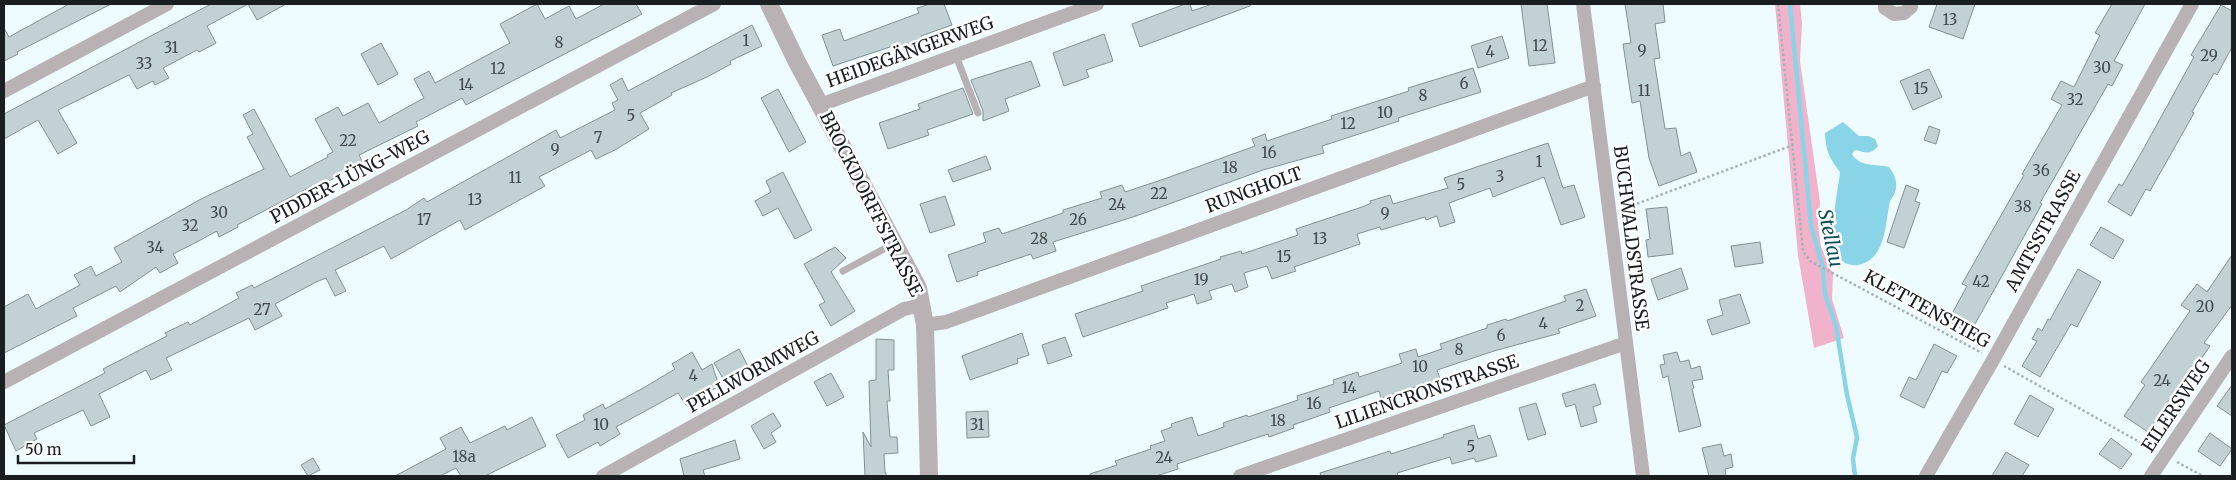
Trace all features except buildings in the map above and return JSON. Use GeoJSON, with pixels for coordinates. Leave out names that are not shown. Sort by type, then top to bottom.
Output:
{"type":"FeatureCollection","features":[{"type":"Feature","properties":{"kind":"street"},"geometry":{"type":"LineString","coordinates":[[4,91],[167,4]]}},
{"type":"Feature","properties":{"kind":"street","name":"PIDDER-LÜNG-WEG"},"geometry":{"type":"LineString","coordinates":[[4,382],[714,4]]}},
{"type":"Feature","properties":{"kind":"street","name":"BROCKDORFFSTRASSE"},"geometry":{"type":"LineString","coordinates":[[769,4],[820,105],[915,282],[923,305],[929,476]]}},
{"type":"Feature","properties":{"kind":"street","name":"HEIDEGÄNGERWEG"},"geometry":{"type":"LineString","coordinates":[[820,105],[1097,4]]}},
{"type":"Feature","properties":{"kind":"street","name":"BUCHWALDSTRASSE"},"geometry":{"type":"LineString","coordinates":[[1583,4],[1608,215],[1643,476]]}},
{"type":"Feature","properties":{"kind":"street"},"geometry":{"type":"LineString","coordinates":[[1885,4],[1885,8],[1894,14],[1904,13],[1911,7],[1911,4]]}},
{"type":"Feature","properties":{"kind":"street","name":"AMTSSTRASSE"},"geometry":{"type":"LineString","coordinates":[[1926,476],[2192,4]]}},
{"type":"Feature","properties":{"kind":"street","name":"RUNGHOLT"},"geometry":{"type":"LineString","coordinates":[[925,325],[946,322],[1594,86]]}},
{"type":"Feature","properties":{"kind":"street","name":"PELLWORMWEG"},"geometry":{"type":"LineString","coordinates":[[603,476],[904,309],[923,305]]}},
{"type":"Feature","properties":{"kind":"street","name":"LILIENCRONSTRASSE"},"geometry":{"type":"LineString","coordinates":[[1240,476],[1626,343]]}},
{"type":"Feature","properties":{"kind":"street","name":"EILERSWEG"},"geometry":{"type":"LineString","coordinates":[[2151,476],[2232,356]]}},
{"type":"Feature","properties":{"kind":"lane"},"geometry":{"type":"LineString","coordinates":[[956,56],[978,113]]}},
{"type":"Feature","properties":{"kind":"lane"},"geometry":{"type":"LineString","coordinates":[[843,271],[895,243]]}},
{"type":"Feature","properties":{"kind":"path","name":"KLETTENSTIEG"},"geometry":{"type":"LineString","coordinates":[[1778,4],[1803,251],[1810,261],[2203,476]]}},
{"type":"Feature","properties":{"kind":"path"},"geometry":{"type":"LineString","coordinates":[[1608,215],[1793,145]]}},
{"type":"Feature","properties":{"kind":"shaded area"},"geometry":{"type":"Polygon","coordinates":[[[1775,4],[1800,4],[1802,23],[1800,61],[1820,202],[1818,224],[1821,247],[1833,274],[1832,299],[1844,338],[1814,348],[1798,255],[1775,4]]]}},
{"type":"Feature","properties":{"kind":"water"},"geometry":{"type":"Polygon","coordinates":[[[1843,122],[1859,136],[1868,136],[1875,139],[1878,146],[1870,152],[1855,150],[1852,154],[1855,158],[1863,163],[1889,167],[1896,180],[1895,193],[1890,201],[1883,240],[1879,249],[1867,262],[1858,265],[1846,264],[1838,256],[1833,239],[1840,172],[1829,154],[1825,133],[1843,122]]]}},
{"type":"Feature","properties":{"kind":"waterway","name":"Stellau"},"geometry":{"type":"LineString","coordinates":[[1790,4],[1811,225],[1823,268],[1825,294],[1836,326],[1847,395],[1857,437],[1853,459],[1855,476]]}}]}
